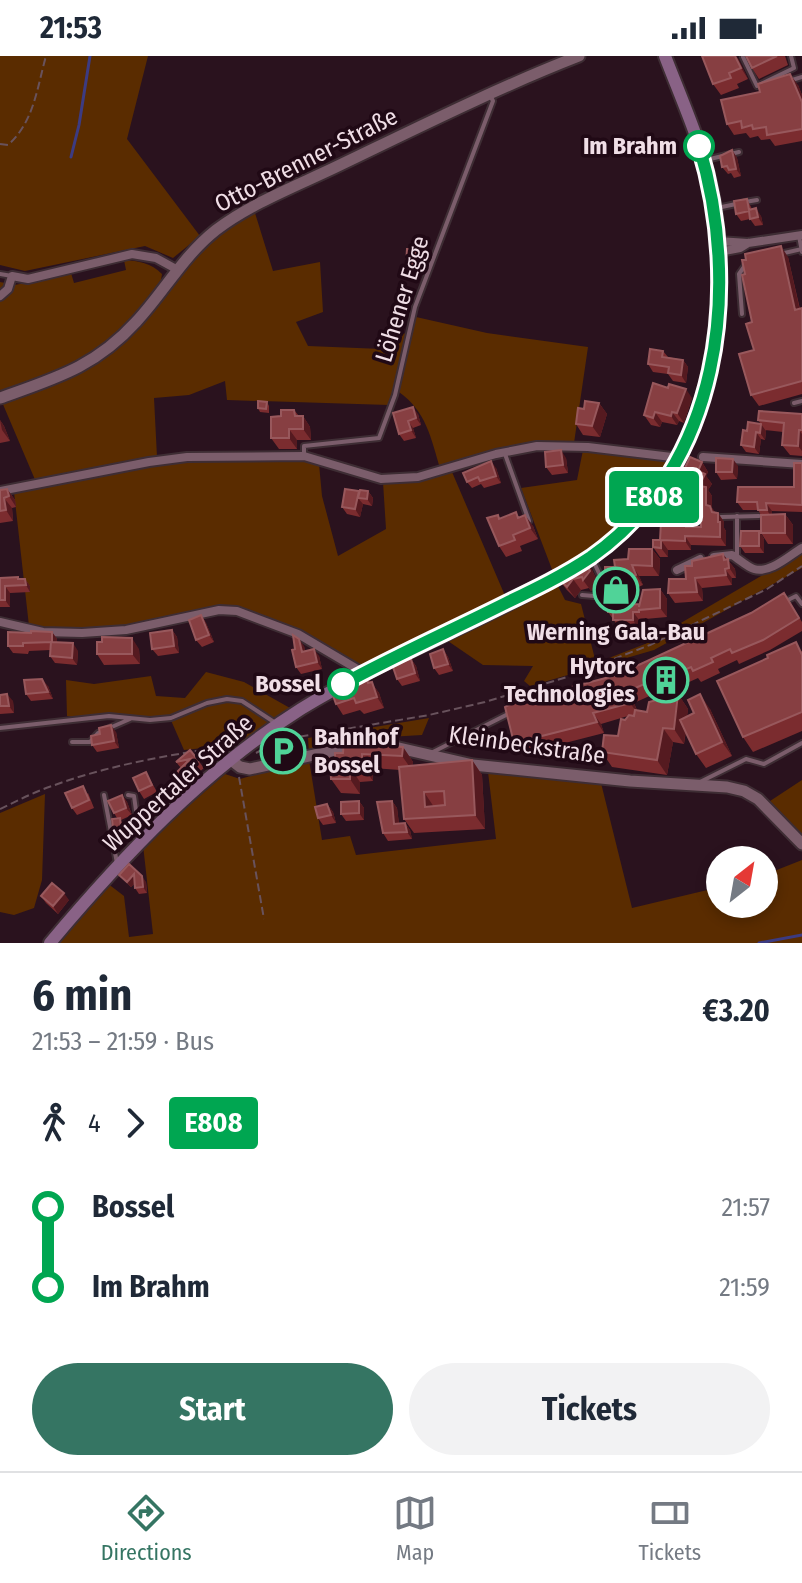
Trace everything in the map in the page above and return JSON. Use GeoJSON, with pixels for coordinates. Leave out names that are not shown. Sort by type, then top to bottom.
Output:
{"type":"FeatureCollection","features":[{"type":"Feature","properties":{"kind":"main road","name":"Wuppertaler Straße"},"geometry":{"type":"LineString","coordinates":[[50,943],[141,841],[236,764],[278,724],[364,673],[556,579],[591,556],[651,502],[680,458],[697,414],[708,378],[717,321],[719,247],[715,208],[703,161],[665,56]]}},
{"type":"Feature","properties":{"kind":"street","name":"Otto-Brenner-Straße"},"geometry":{"type":"LineString","coordinates":[[0,398],[72,372],[94,359],[139,319],[176,269],[214,232],[239,215],[489,93],[579,56]]}},
{"type":"Feature","properties":{"kind":"street"},"geometry":{"type":"LineString","coordinates":[[719,247],[740,248],[748,243],[801,236]]}},
{"type":"Feature","properties":{"kind":"street"},"geometry":{"type":"LineString","coordinates":[[0,296],[8,289],[12,276],[28,279],[132,254],[156,258],[176,269]]}},
{"type":"Feature","properties":{"kind":"street","name":"Löhener Egge"},"geometry":{"type":"LineString","coordinates":[[0,491],[187,457],[304,456],[381,479],[418,477],[504,452],[537,446],[588,447],[680,458]]}},
{"type":"Feature","properties":{"kind":"street"},"geometry":{"type":"LineString","coordinates":[[703,457],[802,464]]}},
{"type":"Feature","properties":{"kind":"street"},"geometry":{"type":"LineString","coordinates":[[677,570],[700,559],[732,555],[754,569],[769,569],[802,548]]}},
{"type":"Feature","properties":{"kind":"street"},"geometry":{"type":"LineString","coordinates":[[0,622],[43,632],[82,633],[126,630],[219,610],[237,611],[298,634],[364,673]]}},
{"type":"Feature","properties":{"kind":"street","name":"Kleinbeckstraße"},"geometry":{"type":"LineString","coordinates":[[236,764],[261,767],[373,742],[473,765],[727,787],[744,791],[758,799],[802,844]]}},
{"type":"Feature","properties":{"kind":"lane"},"geometry":{"type":"LineString","coordinates":[[743,57],[757,86],[794,68],[791,56]]}},
{"type":"Feature","properties":{"kind":"lane"},"geometry":{"type":"LineString","coordinates":[[788,82],[802,77]]}},
{"type":"Feature","properties":{"kind":"lane","name":"Löhener Egge"},"geometry":{"type":"LineString","coordinates":[[304,456],[304,446],[379,438],[398,384],[415,307],[493,101],[489,93]]}},
{"type":"Feature","properties":{"kind":"lane"},"geometry":{"type":"LineString","coordinates":[[703,161],[739,152]]}},
{"type":"Feature","properties":{"kind":"lane"},"geometry":{"type":"LineString","coordinates":[[715,208],[757,200]]}},
{"type":"Feature","properties":{"kind":"lane"},"geometry":{"type":"LineString","coordinates":[[775,255],[802,251],[801,236]]}},
{"type":"Feature","properties":{"kind":"lane"},"geometry":{"type":"LineString","coordinates":[[742,314],[739,274],[748,261]]}},
{"type":"Feature","properties":{"kind":"lane"},"geometry":{"type":"LineString","coordinates":[[0,274],[12,276]]}},
{"type":"Feature","properties":{"kind":"lane"},"geometry":{"type":"LineString","coordinates":[[794,403],[802,401]]}},
{"type":"Feature","properties":{"kind":"lane"},"geometry":{"type":"LineString","coordinates":[[504,452],[529,521]]}},
{"type":"Feature","properties":{"kind":"lane"},"geometry":{"type":"LineString","coordinates":[[737,516],[737,558]]}},
{"type":"Feature","properties":{"kind":"lane"},"geometry":{"type":"LineString","coordinates":[[721,517],[759,516]]}},
{"type":"Feature","properties":{"kind":"lane"},"geometry":{"type":"LineString","coordinates":[[582,595],[594,596],[603,582],[591,556]]}},
{"type":"Feature","properties":{"kind":"lane"},"geometry":{"type":"LineString","coordinates":[[774,608],[796,596],[802,604]]}},
{"type":"Feature","properties":{"kind":"lane"},"geometry":{"type":"LineString","coordinates":[[0,728],[109,716],[150,720],[171,718],[207,703],[227,699],[242,701],[278,724]]}},
{"type":"Feature","properties":{"kind":"lane"},"geometry":{"type":"LineString","coordinates":[[431,754],[521,708]]}},
{"type":"Feature","properties":{"kind":"lane"},"geometry":{"type":"LineString","coordinates":[[72,742],[90,742],[98,733],[135,718]]}},
{"type":"Feature","properties":{"kind":"lane"},"geometry":{"type":"LineString","coordinates":[[695,786],[746,759],[764,764],[802,743]]}},
{"type":"Feature","properties":{"kind":"lane"},"geometry":{"type":"LineString","coordinates":[[104,795],[118,865]]}},
{"type":"Feature","properties":{"kind":"lane"},"geometry":{"type":"LineString","coordinates":[[128,795],[134,796],[141,841]]}},
{"type":"Feature","properties":{"kind":"path"},"geometry":{"type":"LineString","coordinates":[[0,144],[8,145],[21,133],[33,107],[46,56]]}},
{"type":"Feature","properties":{"kind":"path"},"geometry":{"type":"LineString","coordinates":[[280,740],[429,715],[567,677],[650,645],[767,589],[802,566]]}},
{"type":"Feature","properties":{"kind":"path"},"geometry":{"type":"LineString","coordinates":[[0,809],[48,787],[89,774],[232,745]]}},
{"type":"Feature","properties":{"kind":"path"},"geometry":{"type":"LineString","coordinates":[[236,764],[264,919]]}},
{"type":"Feature","properties":{"kind":"shaded area"},"geometry":{"type":"Polygon","coordinates":[[[0,56],[148,56],[127,139],[200,236],[173,258],[145,246],[25,271],[0,265],[0,56]]]}},
{"type":"Feature","properties":{"kind":"shaded area"},"geometry":{"type":"Polygon","coordinates":[[[255,213],[273,271],[320,262],[323,312],[296,322],[308,346],[382,349],[408,331],[389,405],[227,400],[225,381],[189,395],[154,398],[157,457],[36,482],[2,402],[78,373],[107,357],[128,340],[201,250],[255,213]]]}},
{"type":"Feature","properties":{"kind":"shaded area"},"geometry":{"type":"Polygon","coordinates":[[[124,260],[144,263],[162,274],[161,280],[124,326],[102,347],[77,364],[0,393],[0,282],[15,285],[71,273],[74,283],[126,270],[124,260]]]}},
{"type":"Feature","properties":{"kind":"shaded area"},"geometry":{"type":"Polygon","coordinates":[[[416,317],[487,333],[588,347],[574,443],[549,444],[440,468],[421,416],[399,392],[416,317]]]}},
{"type":"Feature","properties":{"kind":"shaded area"},"geometry":{"type":"Polygon","coordinates":[[[583,450],[668,458],[671,462],[647,495],[619,524],[553,572],[521,488],[577,480],[583,450]]]}},
{"type":"Feature","properties":{"kind":"shaded area"},"geometry":{"type":"Polygon","coordinates":[[[302,458],[319,464],[322,496],[338,556],[386,529],[383,482],[418,480],[452,472],[506,598],[361,667],[236,608],[124,628],[82,631],[29,626],[14,492],[179,460],[302,458]]]}},
{"type":"Feature","properties":{"kind":"shaded area"},"geometry":{"type":"Polygon","coordinates":[[[802,552],[802,568],[654,650],[530,686],[524,681],[533,666],[483,665],[445,639],[513,605],[518,606],[557,584],[565,600],[581,604],[596,663],[645,644],[802,552]]]}},
{"type":"Feature","properties":{"kind":"shaded area"},"geometry":{"type":"Polygon","coordinates":[[[206,672],[244,682],[290,708],[249,740],[184,750],[170,718],[67,716],[66,680],[94,684],[151,676],[156,696],[185,698],[206,672]]]}},
{"type":"Feature","properties":{"kind":"shaded area"},"geometry":{"type":"Polygon","coordinates":[[[429,718],[422,735],[372,738],[309,753],[308,738],[429,718]]]}},
{"type":"Feature","properties":{"kind":"shaded area"},"geometry":{"type":"Polygon","coordinates":[[[309,760],[322,840],[350,836],[356,855],[496,839],[488,772],[601,783],[632,908],[706,890],[706,918],[778,918],[778,869],[802,860],[802,943],[57,943],[107,883],[124,896],[129,937],[153,934],[143,845],[225,774],[240,779],[309,760]]]}},
{"type":"Feature","properties":{"kind":"shaded area"},"geometry":{"type":"Polygon","coordinates":[[[802,780],[802,840],[767,803],[802,780]]]}},
{"type":"Feature","properties":{"kind":"shaded area"},"geometry":{"type":"Polygon","coordinates":[[[45,794],[42,880],[34,908],[14,915],[0,912],[0,813],[45,794]]]}},
{"type":"Feature","properties":{"kind":"building"},"geometry":{"type":"Polygon","coordinates":[[[702,56],[735,56],[741,68],[729,73],[731,78],[713,84],[702,56]]]}},
{"type":"Feature","properties":{"kind":"building"},"geometry":{"type":"Polygon","coordinates":[[[746,56],[777,56],[752,68],[746,56]]]}},
{"type":"Feature","properties":{"kind":"building"},"geometry":{"type":"Polygon","coordinates":[[[790,74],[802,102],[802,129],[767,135],[766,127],[753,129],[752,125],[742,128],[741,121],[727,124],[721,100],[760,92],[758,84],[790,74]]]}},
{"type":"Feature","properties":{"kind":"building"},"geometry":{"type":"Polygon","coordinates":[[[732,150],[736,169],[729,170],[727,166],[722,167],[720,156],[732,150]]]}},
{"type":"Feature","properties":{"kind":"building"},"geometry":{"type":"Polygon","coordinates":[[[747,199],[749,210],[756,208],[758,217],[750,219],[749,211],[736,214],[734,201],[747,199]]]}},
{"type":"Feature","properties":{"kind":"building"},"geometry":{"type":"Polygon","coordinates":[[[781,246],[795,310],[802,308],[802,381],[751,395],[739,354],[754,350],[746,324],[752,322],[742,260],[746,260],[745,254],[781,246]]]}},
{"type":"Feature","properties":{"kind":"building"},"geometry":{"type":"Polygon","coordinates":[[[407,249],[422,250],[417,266],[406,265],[407,249]]]}},
{"type":"Feature","properties":{"kind":"building"},"geometry":{"type":"Polygon","coordinates":[[[650,349],[663,351],[662,357],[683,360],[681,375],[668,373],[669,367],[648,364],[650,349]]]}},
{"type":"Feature","properties":{"kind":"building"},"geometry":{"type":"Polygon","coordinates":[[[653,383],[686,389],[677,413],[672,412],[671,416],[655,412],[653,418],[644,415],[653,383]]]}},
{"type":"Feature","properties":{"kind":"building"},"geometry":{"type":"Polygon","coordinates":[[[258,401],[267,402],[266,409],[258,408],[258,401]]]}},
{"type":"Feature","properties":{"kind":"building"},"geometry":{"type":"Polygon","coordinates":[[[585,401],[599,403],[592,426],[576,424],[578,408],[584,409],[585,401]]]}},
{"type":"Feature","properties":{"kind":"building"},"geometry":{"type":"Polygon","coordinates":[[[413,407],[416,418],[408,421],[411,430],[399,434],[393,413],[413,407]]]}},
{"type":"Feature","properties":{"kind":"building"},"geometry":{"type":"Polygon","coordinates":[[[281,410],[294,410],[295,416],[303,416],[303,429],[289,429],[289,438],[271,438],[271,417],[281,416],[281,410]]]}},
{"type":"Feature","properties":{"kind":"building"},"geometry":{"type":"Polygon","coordinates":[[[759,411],[802,414],[798,446],[782,445],[784,423],[758,420],[759,411]]]}},
{"type":"Feature","properties":{"kind":"building"},"geometry":{"type":"Polygon","coordinates":[[[748,422],[761,424],[760,433],[756,432],[754,447],[741,445],[743,430],[747,431],[748,422]]]}},
{"type":"Feature","properties":{"kind":"building"},"geometry":{"type":"Polygon","coordinates":[[[561,450],[563,465],[546,467],[545,452],[561,450]]]}},
{"type":"Feature","properties":{"kind":"building"},"geometry":{"type":"Polygon","coordinates":[[[690,457],[702,462],[698,471],[705,474],[699,486],[706,487],[706,505],[712,512],[718,513],[720,537],[685,536],[685,541],[661,540],[661,548],[653,547],[653,540],[660,540],[663,521],[686,521],[686,527],[701,527],[701,507],[690,506],[691,476],[683,472],[690,457]]]}},
{"type":"Feature","properties":{"kind":"building"},"geometry":{"type":"Polygon","coordinates":[[[716,458],[733,459],[732,472],[716,472],[716,458]]]}},
{"type":"Feature","properties":{"kind":"building"},"geometry":{"type":"Polygon","coordinates":[[[491,461],[496,476],[480,481],[478,477],[467,482],[463,473],[491,461]]]}},
{"type":"Feature","properties":{"kind":"building"},"geometry":{"type":"Polygon","coordinates":[[[794,463],[802,463],[802,505],[766,503],[767,510],[758,510],[757,502],[737,502],[738,487],[794,487],[794,463]]]}},
{"type":"Feature","properties":{"kind":"building"},"geometry":{"type":"Polygon","coordinates":[[[7,489],[9,496],[4,498],[6,510],[0,511],[0,490],[7,489]]]}},
{"type":"Feature","properties":{"kind":"building"},"geometry":{"type":"Polygon","coordinates":[[[345,489],[359,491],[355,509],[342,507],[345,489]]]}},
{"type":"Feature","properties":{"kind":"building"},"geometry":{"type":"Polygon","coordinates":[[[360,490],[368,491],[367,499],[358,498],[360,490]]]}},
{"type":"Feature","properties":{"kind":"building"},"geometry":{"type":"Polygon","coordinates":[[[516,512],[518,518],[525,515],[530,528],[513,535],[515,540],[499,546],[487,518],[498,515],[499,519],[516,512]]]}},
{"type":"Feature","properties":{"kind":"building"},"geometry":{"type":"Polygon","coordinates":[[[785,514],[785,533],[761,533],[761,515],[785,514]]]}},
{"type":"Feature","properties":{"kind":"building"},"geometry":{"type":"Polygon","coordinates":[[[741,531],[759,531],[759,546],[740,546],[741,531]]]}},
{"type":"Feature","properties":{"kind":"building"},"geometry":{"type":"Polygon","coordinates":[[[629,549],[652,549],[652,566],[632,565],[636,575],[605,584],[605,567],[615,567],[614,560],[628,559],[629,549]]]}},
{"type":"Feature","properties":{"kind":"building"},"geometry":{"type":"Polygon","coordinates":[[[723,554],[724,560],[728,559],[726,575],[695,578],[697,592],[668,593],[669,579],[686,579],[685,566],[692,566],[692,561],[723,554]]]}},
{"type":"Feature","properties":{"kind":"building"},"geometry":{"type":"Polygon","coordinates":[[[584,559],[590,571],[583,580],[582,577],[573,579],[567,587],[558,578],[584,559]]]}},
{"type":"Feature","properties":{"kind":"building"},"geometry":{"type":"Polygon","coordinates":[[[0,578],[25,579],[26,585],[5,586],[5,600],[0,600],[0,578]]]}},
{"type":"Feature","properties":{"kind":"building"},"geometry":{"type":"Polygon","coordinates":[[[660,589],[660,608],[633,612],[633,620],[613,620],[613,612],[608,612],[608,605],[639,604],[639,607],[643,590],[660,589]]]}},
{"type":"Feature","properties":{"kind":"building"},"geometry":{"type":"Polygon","coordinates":[[[784,593],[799,618],[763,640],[732,653],[730,649],[711,658],[713,662],[693,671],[691,667],[626,692],[630,703],[593,713],[597,722],[514,743],[505,707],[617,675],[751,613],[784,593]]]}},
{"type":"Feature","properties":{"kind":"building"},"geometry":{"type":"Polygon","coordinates":[[[201,615],[209,635],[196,640],[189,620],[201,615]]]}},
{"type":"Feature","properties":{"kind":"building"},"geometry":{"type":"Polygon","coordinates":[[[172,630],[174,646],[152,649],[150,633],[172,630]]]}},
{"type":"Feature","properties":{"kind":"building"},"geometry":{"type":"Polygon","coordinates":[[[8,632],[52,632],[52,642],[8,646],[8,632]]]}},
{"type":"Feature","properties":{"kind":"building"},"geometry":{"type":"Polygon","coordinates":[[[293,635],[299,639],[302,652],[314,649],[317,662],[296,667],[293,635]]]}},
{"type":"Feature","properties":{"kind":"building"},"geometry":{"type":"Polygon","coordinates":[[[102,637],[132,638],[132,654],[97,654],[97,642],[102,642],[102,637]]]}},
{"type":"Feature","properties":{"kind":"building"},"geometry":{"type":"Polygon","coordinates":[[[51,642],[73,643],[72,658],[50,656],[51,642]]]}},
{"type":"Feature","properties":{"kind":"building"},"geometry":{"type":"Polygon","coordinates":[[[796,642],[802,655],[802,712],[743,737],[717,681],[796,642]]]}},
{"type":"Feature","properties":{"kind":"building"},"geometry":{"type":"Polygon","coordinates":[[[443,649],[448,664],[434,668],[430,654],[443,649]]]}},
{"type":"Feature","properties":{"kind":"building"},"geometry":{"type":"Polygon","coordinates":[[[411,659],[415,673],[397,679],[392,664],[411,659]]]}},
{"type":"Feature","properties":{"kind":"building"},"geometry":{"type":"Polygon","coordinates":[[[365,674],[368,683],[372,682],[377,697],[356,703],[354,698],[336,704],[331,690],[350,684],[349,679],[365,674]]]}},
{"type":"Feature","properties":{"kind":"building"},"geometry":{"type":"Polygon","coordinates":[[[42,679],[48,692],[26,694],[24,680],[42,679]]]}},
{"type":"Feature","properties":{"kind":"building"},"geometry":{"type":"Polygon","coordinates":[[[7,694],[9,706],[0,706],[0,695],[7,694]]]}},
{"type":"Feature","properties":{"kind":"building"},"geometry":{"type":"Polygon","coordinates":[[[678,694],[674,729],[663,728],[657,760],[602,752],[604,735],[618,736],[621,719],[634,716],[635,710],[647,712],[649,702],[678,694]]]}},
{"type":"Feature","properties":{"kind":"building"},"geometry":{"type":"Polygon","coordinates":[[[700,694],[722,742],[696,754],[680,720],[694,713],[688,700],[700,694]]]}},
{"type":"Feature","properties":{"kind":"building"},"geometry":{"type":"Polygon","coordinates":[[[111,725],[114,741],[92,745],[91,736],[100,734],[99,728],[111,725]]]}},
{"type":"Feature","properties":{"kind":"building"},"geometry":{"type":"Polygon","coordinates":[[[362,736],[362,744],[403,747],[402,756],[362,754],[363,767],[350,767],[350,779],[331,779],[330,758],[335,759],[335,753],[343,753],[344,740],[362,736]]]}},
{"type":"Feature","properties":{"kind":"building"},"geometry":{"type":"Polygon","coordinates":[[[190,750],[199,761],[180,777],[176,773],[190,759],[176,762],[190,750]]]}},
{"type":"Feature","properties":{"kind":"building"},"geometry":{"type":"Polygon","coordinates":[[[472,760],[475,815],[404,819],[399,767],[472,760]],[[444,791],[424,792],[425,807],[445,805],[444,791]]]}},
{"type":"Feature","properties":{"kind":"building"},"geometry":{"type":"Polygon","coordinates":[[[146,772],[152,785],[139,791],[133,778],[146,772]]]}},
{"type":"Feature","properties":{"kind":"building"},"geometry":{"type":"Polygon","coordinates":[[[178,777],[183,783],[177,788],[172,783],[178,777]]]}},
{"type":"Feature","properties":{"kind":"building"},"geometry":{"type":"Polygon","coordinates":[[[83,786],[89,800],[72,808],[65,793],[83,786]]]}},
{"type":"Feature","properties":{"kind":"building"},"geometry":{"type":"Polygon","coordinates":[[[122,795],[126,808],[114,813],[108,801],[122,795]]]}},
{"type":"Feature","properties":{"kind":"building"},"geometry":{"type":"Polygon","coordinates":[[[359,801],[359,813],[341,814],[341,802],[359,801]]]}},
{"type":"Feature","properties":{"kind":"building"},"geometry":{"type":"Polygon","coordinates":[[[392,801],[394,824],[405,823],[407,832],[383,833],[377,802],[392,801]]]}},
{"type":"Feature","properties":{"kind":"building"},"geometry":{"type":"Polygon","coordinates":[[[327,804],[331,815],[318,818],[315,807],[327,804]]]}},
{"type":"Feature","properties":{"kind":"building"},"geometry":{"type":"Polygon","coordinates":[[[120,818],[121,827],[113,828],[112,819],[120,818]]]}},
{"type":"Feature","properties":{"kind":"building"},"geometry":{"type":"Polygon","coordinates":[[[129,864],[142,876],[143,887],[135,888],[134,874],[127,882],[119,875],[129,864]]]}},
{"type":"Feature","properties":{"kind":"building"},"geometry":{"type":"Polygon","coordinates":[[[52,883],[64,893],[53,906],[41,896],[52,883]]]}},
{"type":"Feature","properties":{"kind":"waterway"},"geometry":{"type":"LineString","coordinates":[[71,157],[90,56]]}},
{"type":"Feature","properties":{"kind":"waterway"},"geometry":{"type":"LineString","coordinates":[[759,943],[802,935]]}},
{"type":"Feature","properties":{"kind":"bus line","name":"E808"},"geometry":{"type":"LineString","coordinates":[[343,684],[556,579],[629,525],[666,481],[680,458],[697,414],[708,378],[717,321],[717,225],[710,182],[699,146]]}},
{"type":"Feature","properties":{"kind":"place","name":"Im Brahm"},"geometry":{"type":"Point","coordinates":[699,146]}},
{"type":"Feature","properties":{"kind":"place","name":"Werning Gala-Bau"},"geometry":{"type":"Point","coordinates":[616,590]}},
{"type":"Feature","properties":{"kind":"place","name":"Hytorc Technologies"},"geometry":{"type":"Point","coordinates":[666,680]}},
{"type":"Feature","properties":{"kind":"place","name":"Bossel"},"geometry":{"type":"Point","coordinates":[343,684]}},
{"type":"Feature","properties":{"kind":"place","name":"Bahnhof Bossel"},"geometry":{"type":"Point","coordinates":[283,751]}}]}
